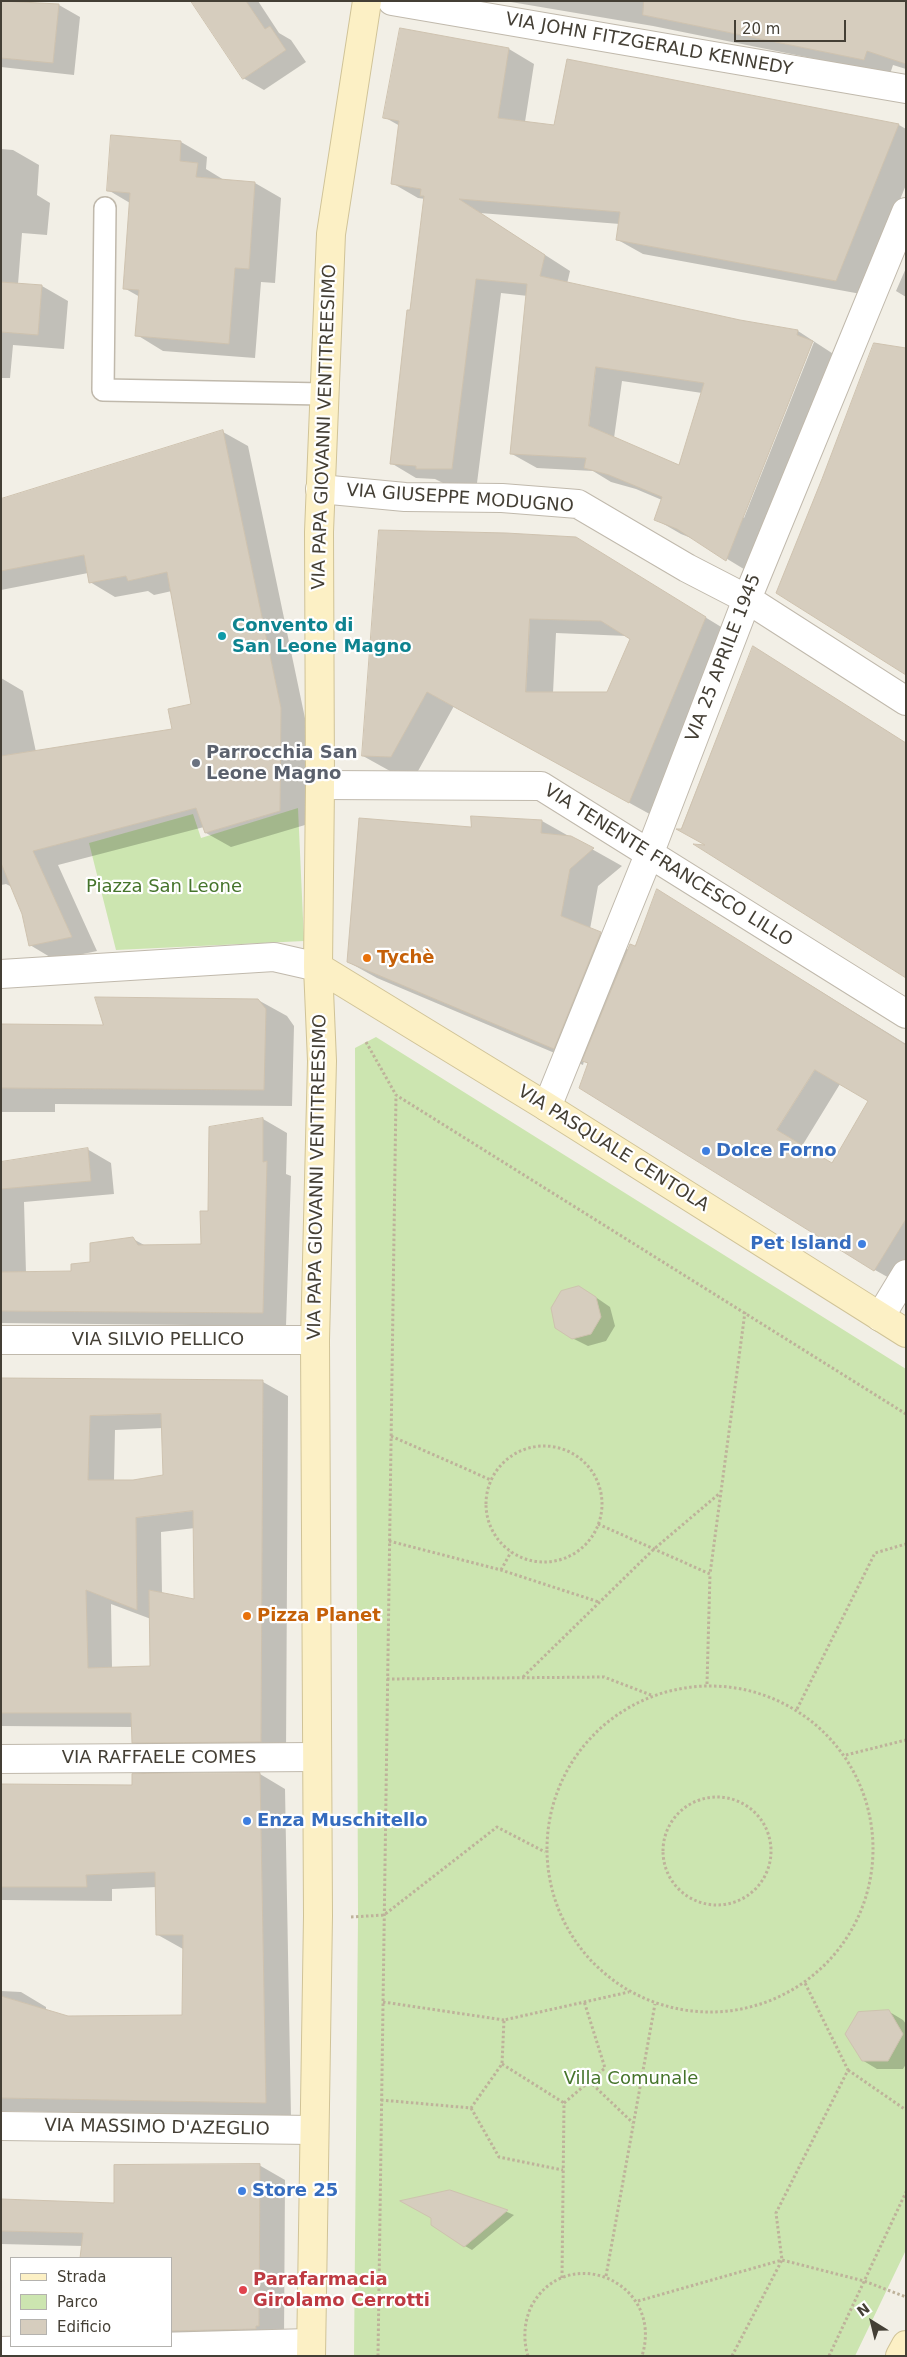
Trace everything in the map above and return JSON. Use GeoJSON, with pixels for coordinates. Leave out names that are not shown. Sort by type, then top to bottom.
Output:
{"type":"FeatureCollection","features":[{"type":"Feature","properties":{"kind":"street","name":"VIA PAPA GIOVANNI VENTITREESIMO"},"geometry":{"type":"LineString","coordinates":[[311,2349],[313,2130],[318,1916],[315,1340],[322,1061],[318,967],[320,489],[331,234],[367,1]]}},
{"type":"Feature","properties":{"kind":"street","name":"VIA JOHN FITZGERALD KENNEDY"},"geometry":{"type":"LineString","coordinates":[[392,1],[906,89]]}},
{"type":"Feature","properties":{"kind":"street","name":"VIA 25 APRILE 1945"},"geometry":{"type":"LineString","coordinates":[[547,1107],[650,852],[746,599],[906,212]]}},
{"type":"Feature","properties":{"kind":"street","name":"VIA GIUSEPPE MODUGNO"},"geometry":{"type":"LineString","coordinates":[[320,489],[405,497],[502,498],[578,504],[687,568],[746,599],[906,701]]}},
{"type":"Feature","properties":{"kind":"street","name":"VIA TENENTE FRANCESCO LILLO"},"geometry":{"type":"LineString","coordinates":[[320,785],[540,786],[650,852],[906,1014]]}},
{"type":"Feature","properties":{"kind":"street"},"geometry":{"type":"LineString","coordinates":[[1,974],[274,957],[318,967]]}},
{"type":"Feature","properties":{"kind":"street","name":"VIA PASQUALE CENTOLA"},"geometry":{"type":"LineString","coordinates":[[318,967],[547,1107],[906,1333]]}},
{"type":"Feature","properties":{"kind":"street"},"geometry":{"type":"LineString","coordinates":[[880,1317],[906,1274]]}},
{"type":"Feature","properties":{"kind":"street","name":"VIA SILVIO PELLICO"},"geometry":{"type":"LineString","coordinates":[[1,1340],[315,1340]]}},
{"type":"Feature","properties":{"kind":"street","name":"VIA RAFFAELE COMES"},"geometry":{"type":"LineString","coordinates":[[1,1759],[317,1758]]}},
{"type":"Feature","properties":{"kind":"street","name":"VIA MASSIMO D'AZEGLIO"},"geometry":{"type":"LineString","coordinates":[[1,2126],[313,2130]]}},
{"type":"Feature","properties":{"kind":"street"},"geometry":{"type":"LineString","coordinates":[[900,2356],[906,2345]]}},
{"type":"Feature","properties":{"kind":"street"},"geometry":{"type":"LineString","coordinates":[[1,2351],[311,2349]]}},
{"type":"Feature","properties":{"kind":"lane"},"geometry":{"type":"LineString","coordinates":[[104,208],[102,390],[324,394]]}},
{"type":"Feature","properties":{"kind":"path"},"geometry":{"type":"LineString","coordinates":[[366,1042],[396,1095],[906,1414]]}},
{"type":"Feature","properties":{"kind":"path"},"geometry":{"type":"LineString","coordinates":[[378,2356],[396,1095]]}},
{"type":"Feature","properties":{"kind":"path"},"geometry":{"type":"LineString","coordinates":[[707,1684],[710,1574],[745,1312]]}},
{"type":"Feature","properties":{"kind":"path"},"geometry":{"type":"LineString","coordinates":[[391,1436],[491,1480]]}},
{"type":"Feature","properties":{"kind":"path"},"geometry":{"type":"LineString","coordinates":[[549,1446],[566,1450],[582,1459],[593,1472],[601,1489],[602,1506],[598,1524],[590,1539],[577,1552],[562,1559],[544,1562],[527,1559],[511,1552],[499,1541],[491,1527],[486,1511],[486,1495],[491,1480],[501,1465],[514,1453],[531,1447],[549,1446]]}},
{"type":"Feature","properties":{"kind":"path"},"geometry":{"type":"LineString","coordinates":[[523,1677],[654,1549],[721,1493]]}},
{"type":"Feature","properties":{"kind":"path"},"geometry":{"type":"LineString","coordinates":[[598,1524],[710,1574]]}},
{"type":"Feature","properties":{"kind":"path"},"geometry":{"type":"LineString","coordinates":[[389,1541],[501,1570],[599,1602]]}},
{"type":"Feature","properties":{"kind":"path"},"geometry":{"type":"LineString","coordinates":[[797,1709],[876,1553],[906,1544]]}},
{"type":"Feature","properties":{"kind":"path"},"geometry":{"type":"LineString","coordinates":[[501,1570],[511,1552]]}},
{"type":"Feature","properties":{"kind":"path"},"geometry":{"type":"LineString","coordinates":[[387,1678],[604,1676],[651,1695]]}},
{"type":"Feature","properties":{"kind":"path"},"geometry":{"type":"LineString","coordinates":[[707,1684],[754,1690],[797,1709],[826,1732],[846,1755],[868,1801],[875,1852],[865,1902],[842,1947],[805,1983],[758,2006],[706,2013],[655,2004],[629,1992],[595,1966],[568,1933],[551,1894],[545,1852],[552,1802],[574,1757],[607,1720],[651,1695],[707,1684]]}},
{"type":"Feature","properties":{"kind":"path"},"geometry":{"type":"LineString","coordinates":[[846,1755],[906,1740]]}},
{"type":"Feature","properties":{"kind":"path"},"geometry":{"type":"LineString","coordinates":[[709,1797],[728,1798],[744,1803],[758,1814],[767,1828],[772,1845],[771,1862],[765,1878],[754,1891],[739,1901],[723,1906],[706,1905],[688,1898],[674,1885],[665,1869],[662,1850],[666,1831],[676,1815],[691,1803],[709,1797]]}},
{"type":"Feature","properties":{"kind":"path"},"geometry":{"type":"LineString","coordinates":[[384,1916],[498,1827],[545,1852]]}},
{"type":"Feature","properties":{"kind":"path"},"geometry":{"type":"LineString","coordinates":[[805,1983],[848,2070],[906,2110]]}},
{"type":"Feature","properties":{"kind":"path"},"geometry":{"type":"LineString","coordinates":[[383,2002],[504,2020],[629,1992]]}},
{"type":"Feature","properties":{"kind":"path"},"geometry":{"type":"LineString","coordinates":[[562,2278],[564,2103],[605,2068],[584,2001]]}},
{"type":"Feature","properties":{"kind":"path"},"geometry":{"type":"LineString","coordinates":[[606,2276],[655,2004]]}},
{"type":"Feature","properties":{"kind":"path"},"geometry":{"type":"LineString","coordinates":[[471,2108],[502,2064],[504,2020]]}},
{"type":"Feature","properties":{"kind":"path"},"geometry":{"type":"LineString","coordinates":[[502,2064],[564,2103]]}},
{"type":"Feature","properties":{"kind":"path"},"geometry":{"type":"LineString","coordinates":[[732,2356],[782,2260],[776,2213],[848,2070]]}},
{"type":"Feature","properties":{"kind":"path"},"geometry":{"type":"LineString","coordinates":[[589,2081],[633,2123]]}},
{"type":"Feature","properties":{"kind":"path"},"geometry":{"type":"LineString","coordinates":[[381,2100],[471,2108]]}},
{"type":"Feature","properties":{"kind":"path"},"geometry":{"type":"LineString","coordinates":[[471,2108],[500,2157],[563,2170]]}},
{"type":"Feature","properties":{"kind":"path"},"geometry":{"type":"LineString","coordinates":[[829,2356],[906,2192]]}},
{"type":"Feature","properties":{"kind":"path"},"geometry":{"type":"LineString","coordinates":[[638,2302],[782,2260],[864,2281],[906,2297]]}},
{"type":"Feature","properties":{"kind":"path"},"geometry":{"type":"LineString","coordinates":[[528,2356],[524,2334],[527,2315],[536,2298],[550,2285],[562,2278],[586,2273],[606,2276],[624,2286],[638,2302],[645,2321],[646,2342],[642,2356]]}},
{"type":"Feature","properties":{"kind":"green space","name":"Piazza San Leone"},"geometry":{"type":"Polygon","coordinates":[[[298,808],[304,941],[116,950],[89,843],[193,814],[201,838],[298,808]]]}},
{"type":"Feature","properties":{"kind":"green space","name":"Villa Comunale"},"geometry":{"type":"Polygon","coordinates":[[[376,1037],[906,1369],[906,2250],[855,2356],[354,2356],[358,1917],[355,1048],[376,1037]]]}},
{"type":"Feature","properties":{"kind":"building"},"geometry":{"type":"Polygon","coordinates":[[[1,1],[59,4],[53,63],[1,58],[1,1]]]}},
{"type":"Feature","properties":{"kind":"building"},"geometry":{"type":"Polygon","coordinates":[[[191,1],[246,1],[265,29],[270,26],[286,50],[243,79],[191,1]]]}},
{"type":"Feature","properties":{"kind":"building"},"geometry":{"type":"Polygon","coordinates":[[[644,1],[906,1],[906,64],[867,51],[864,60],[643,15],[644,1]]]}},
{"type":"Feature","properties":{"kind":"building"},"geometry":{"type":"Polygon","coordinates":[[[400,28],[509,48],[498,118],[554,125],[567,59],[899,124],[836,281],[616,240],[620,212],[459,199],[545,255],[540,276],[740,320],[798,330],[797,335],[813,341],[726,561],[677,529],[654,520],[662,497],[609,475],[584,468],[586,458],[510,454],[527,284],[476,279],[452,469],[416,469],[416,466],[390,464],[407,310],[410,310],[424,196],[420,196],[421,189],[391,184],[399,121],[383,118],[400,28]],[[596,367],[589,426],[679,465],[704,383],[596,367]]]}},
{"type":"Feature","properties":{"kind":"building"},"geometry":{"type":"Polygon","coordinates":[[[111,135],[181,141],[180,161],[198,163],[196,177],[255,182],[249,269],[235,268],[229,344],[135,336],[139,290],[123,289],[130,193],[107,191],[111,135]]]}},
{"type":"Feature","properties":{"kind":"building"},"geometry":{"type":"Polygon","coordinates":[[[1,282],[42,285],[38,335],[1,332],[1,282]]]}},
{"type":"Feature","properties":{"kind":"building"},"geometry":{"type":"Polygon","coordinates":[[[874,343],[906,348],[906,675],[776,593],[874,343]]]}},
{"type":"Feature","properties":{"kind":"building","name":"Convento di San Leone Magno"},"geometry":{"type":"Polygon","coordinates":[[[223,430],[281,708],[280,811],[205,833],[196,808],[33,851],[72,937],[29,946],[22,914],[1,863],[1,756],[172,729],[168,709],[191,704],[167,572],[128,581],[126,576],[89,583],[84,555],[1,571],[1,499],[223,430]]]}},
{"type":"Feature","properties":{"kind":"building"},"geometry":{"type":"Polygon","coordinates":[[[379,530],[506,533],[576,537],[706,617],[629,803],[427,692],[391,757],[362,756],[379,530]],[[530,619],[526,692],[607,692],[630,639],[601,621],[530,619]]]}},
{"type":"Feature","properties":{"kind":"building"},"geometry":{"type":"Polygon","coordinates":[[[753,646],[906,743],[906,978],[693,844],[705,845],[676,829],[681,829],[753,646]]]}},
{"type":"Feature","properties":{"kind":"building"},"geometry":{"type":"Polygon","coordinates":[[[471,816],[542,820],[541,833],[571,836],[594,848],[570,869],[561,916],[601,932],[554,1049],[347,962],[359,818],[471,827],[471,816]]]}},
{"type":"Feature","properties":{"kind":"building"},"geometry":{"type":"Polygon","coordinates":[[[657,889],[906,1045],[906,1219],[874,1271],[579,1088],[588,1063],[582,1061],[630,944],[635,946],[657,889]],[[815,1070],[777,1130],[832,1163],[868,1101],[815,1070]]]}},
{"type":"Feature","properties":{"kind":"building"},"geometry":{"type":"Polygon","coordinates":[[[95,997],[258,999],[266,1009],[264,1090],[1,1088],[1,1024],[103,1025],[95,997]]]}},
{"type":"Feature","properties":{"kind":"building"},"geometry":{"type":"Polygon","coordinates":[[[263,1118],[263,1162],[267,1161],[263,1313],[1,1311],[1,1272],[71,1271],[71,1264],[90,1262],[90,1243],[133,1237],[138,1245],[201,1244],[200,1211],[208,1211],[209,1127],[263,1118]]]}},
{"type":"Feature","properties":{"kind":"building"},"geometry":{"type":"Polygon","coordinates":[[[88,1148],[91,1181],[1,1189],[1,1162],[88,1148]]]}},
{"type":"Feature","properties":{"kind":"building"},"geometry":{"type":"Polygon","coordinates":[[[579,1286],[596,1297],[601,1317],[591,1334],[572,1339],[555,1328],[551,1308],[561,1291],[579,1286]]]}},
{"type":"Feature","properties":{"kind":"building"},"geometry":{"type":"Polygon","coordinates":[[[1,1378],[263,1380],[261,1742],[132,1743],[131,1713],[1,1713],[1,1378]],[[161,1414],[90,1416],[88,1480],[133,1480],[163,1475],[161,1414]],[[193,1511],[136,1518],[137,1610],[86,1590],[88,1668],[150,1666],[149,1590],[194,1599],[193,1511]]]}},
{"type":"Feature","properties":{"kind":"building"},"geometry":{"type":"Polygon","coordinates":[[[260,1773],[266,2103],[1,2098],[1,1996],[68,2016],[182,2015],[183,1935],[156,1935],[155,1872],[86,1875],[87,1887],[1,1887],[1,1784],[132,1785],[132,1774],[260,1773]]]}},
{"type":"Feature","properties":{"kind":"building"},"geometry":{"type":"Polygon","coordinates":[[[889,2010],[903,2034],[888,2061],[862,2061],[845,2034],[858,2012],[889,2010]]]}},
{"type":"Feature","properties":{"kind":"building"},"geometry":{"type":"Polygon","coordinates":[[[260,2164],[259,2326],[256,2326],[256,2329],[172,2331],[172,2257],[80,2257],[83,2233],[1,2231],[1,2199],[114,2203],[114,2165],[260,2164]]]}},
{"type":"Feature","properties":{"kind":"building"},"geometry":{"type":"Polygon","coordinates":[[[450,2190],[508,2210],[464,2247],[431,2225],[431,2218],[400,2201],[450,2190]]]}},
{"type":"Feature","properties":{"kind":"place","name":"Convento di San Leone Magno"},"geometry":{"type":"Point","coordinates":[222,636]}},
{"type":"Feature","properties":{"kind":"place","name":"Parrocchia San Leone Magno"},"geometry":{"type":"Point","coordinates":[196,763]}},
{"type":"Feature","properties":{"kind":"place","name":"Tychè"},"geometry":{"type":"Point","coordinates":[367,958]}},
{"type":"Feature","properties":{"kind":"place","name":"Dolce Forno"},"geometry":{"type":"Point","coordinates":[706,1151]}},
{"type":"Feature","properties":{"kind":"place","name":"Pet Island"},"geometry":{"type":"Point","coordinates":[862,1244]}},
{"type":"Feature","properties":{"kind":"place","name":"Pizza Planet"},"geometry":{"type":"Point","coordinates":[247,1616]}},
{"type":"Feature","properties":{"kind":"place","name":"Enza Muschitello"},"geometry":{"type":"Point","coordinates":[247,1821]}},
{"type":"Feature","properties":{"kind":"place","name":"Store 25"},"geometry":{"type":"Point","coordinates":[242,2191]}},
{"type":"Feature","properties":{"kind":"place","name":"Parafarmacia Girolamo Cerrotti"},"geometry":{"type":"Point","coordinates":[243,2290]}}]}
